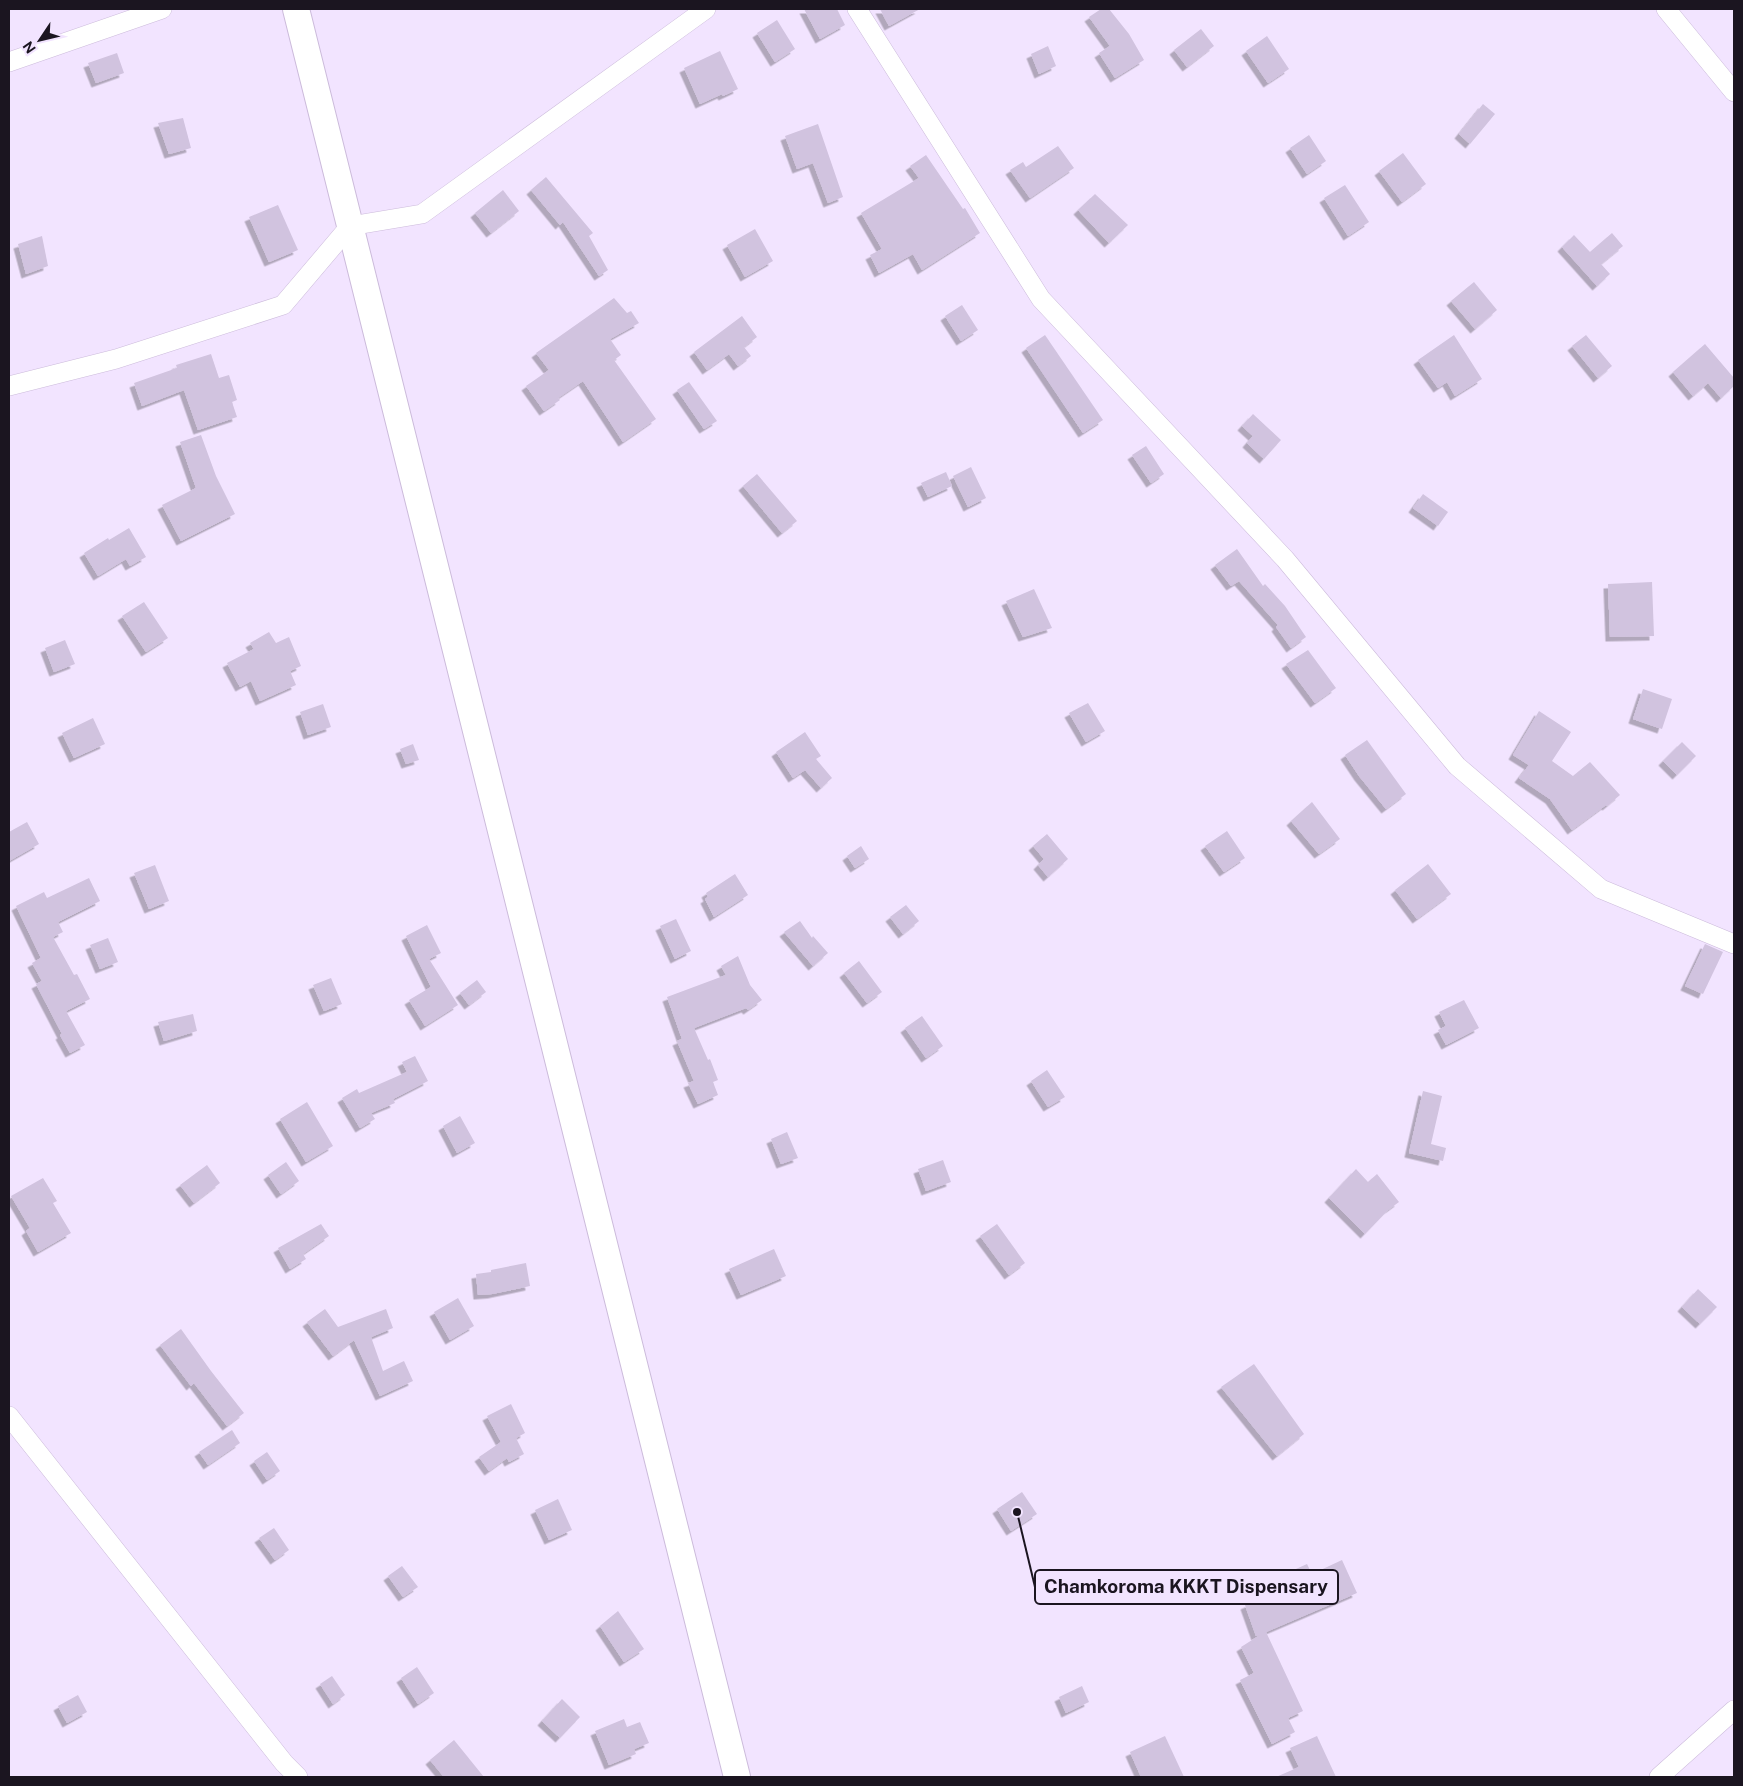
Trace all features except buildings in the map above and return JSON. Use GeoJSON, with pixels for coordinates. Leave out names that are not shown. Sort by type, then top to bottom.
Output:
{"type":"FeatureCollection","features":[{"type":"Feature","properties":{"kind":"street"},"geometry":{"type":"LineString","coordinates":[[9,62],[162,9]]}},
{"type":"Feature","properties":{"kind":"street"},"geometry":{"type":"LineString","coordinates":[[296,9],[737,1777]]}},
{"type":"Feature","properties":{"kind":"street"},"geometry":{"type":"LineString","coordinates":[[9,386],[116,360],[283,305],[350,226],[422,214],[706,9]]}},
{"type":"Feature","properties":{"kind":"street"},"geometry":{"type":"LineString","coordinates":[[857,9],[1041,299],[1285,559],[1457,766],[1601,889],[1734,944]]}},
{"type":"Feature","properties":{"kind":"street"},"geometry":{"type":"LineString","coordinates":[[1666,9],[1734,92]]}},
{"type":"Feature","properties":{"kind":"street"},"geometry":{"type":"LineString","coordinates":[[9,1416],[284,1763],[298,1777]]}},
{"type":"Feature","properties":{"kind":"street"},"geometry":{"type":"LineString","coordinates":[[1658,1777],[1734,1710]]}},
{"type":"Feature","properties":{"kind":"place","name":"Chamkoroma KKKT Dispensary"},"geometry":{"type":"Point","coordinates":[1017,1512]}}]}
